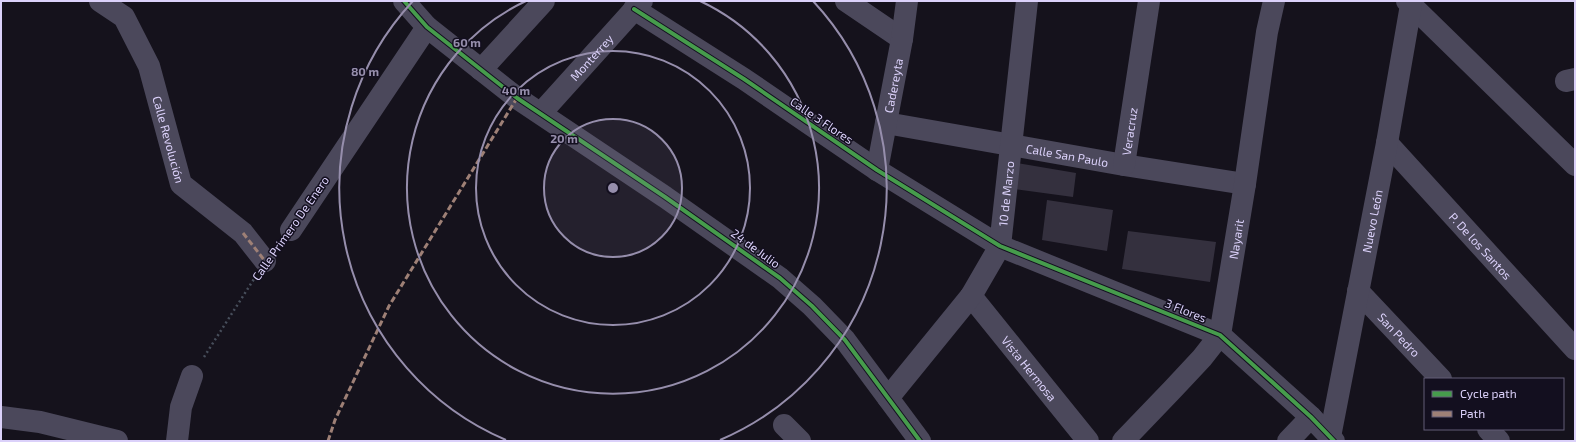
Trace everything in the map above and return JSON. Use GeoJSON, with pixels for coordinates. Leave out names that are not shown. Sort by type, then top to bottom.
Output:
{"type":"FeatureCollection","features":[{"type":"Feature","properties":{"kind":"street","name":"Calle Revolución"},"geometry":{"type":"LineString","coordinates":[[100,1],[124,17],[149,66],[181,184],[243,233],[265,262]]}},
{"type":"Feature","properties":{"kind":"street","name":"24 de Julio"},"geometry":{"type":"LineString","coordinates":[[404,1],[427,26],[517,98],[665,197],[780,278],[812,306],[845,340],[920,441]]}},
{"type":"Feature","properties":{"kind":"street"},"geometry":{"type":"LineString","coordinates":[[481,70],[544,1]]}},
{"type":"Feature","properties":{"kind":"street"},"geometry":{"type":"LineString","coordinates":[[846,1],[902,39]]}},
{"type":"Feature","properties":{"kind":"street","name":"Cadereyta"},"geometry":{"type":"LineString","coordinates":[[877,170],[902,39],[907,1]]}},
{"type":"Feature","properties":{"kind":"street","name":"10 de Marzo"},"geometry":{"type":"LineString","coordinates":[[888,398],[971,296],[1000,246],[1026,1]]}},
{"type":"Feature","properties":{"kind":"street","name":"Veracruz"},"geometry":{"type":"LineString","coordinates":[[1150,1],[1124,165],[1245,184]]}},
{"type":"Feature","properties":{"kind":"street","name":"Nayarit"},"geometry":{"type":"LineString","coordinates":[[1123,441],[1202,358],[1220,335],[1245,184],[1267,32],[1274,1]]}},
{"type":"Feature","properties":{"kind":"street"},"geometry":{"type":"LineString","coordinates":[[1409,3],[1575,165]]}},
{"type":"Feature","properties":{"kind":"street","name":"Nuevo León"},"geometry":{"type":"LineString","coordinates":[[1332,439],[1358,291],[1387,143],[1409,3]]}},
{"type":"Feature","properties":{"kind":"street","name":"Monterrey"},"geometry":{"type":"LineString","coordinates":[[541,114],[638,5]]}},
{"type":"Feature","properties":{"kind":"street","name":"Calle 3 Flores"},"geometry":{"type":"LineString","coordinates":[[638,5],[877,170],[1000,246]]}},
{"type":"Feature","properties":{"kind":"street","name":"Calle Primero De Enero"},"geometry":{"type":"LineString","coordinates":[[291,230],[427,26]]}},
{"type":"Feature","properties":{"kind":"street","name":"Calle San Paulo"},"geometry":{"type":"LineString","coordinates":[[886,123],[1124,165]]}},
{"type":"Feature","properties":{"kind":"street","name":"P. De los Santos"},"geometry":{"type":"LineString","coordinates":[[1387,143],[1575,349]]}},
{"type":"Feature","properties":{"kind":"street","name":"3 Flores"},"geometry":{"type":"LineString","coordinates":[[1000,246],[1220,335],[1332,439]]}},
{"type":"Feature","properties":{"kind":"street","name":"San Pedro"},"geometry":{"type":"LineString","coordinates":[[1358,291],[1440,378]]}},
{"type":"Feature","properties":{"kind":"street","name":"Vista Hermosa"},"geometry":{"type":"LineString","coordinates":[[971,296],[1088,441]]}},
{"type":"Feature","properties":{"kind":"street"},"geometry":{"type":"LineString","coordinates":[[177,441],[181,407],[192,376]]}},
{"type":"Feature","properties":{"kind":"street"},"geometry":{"type":"LineString","coordinates":[[1,417],[40,422],[117,441]]}},
{"type":"Feature","properties":{"kind":"street"},"geometry":{"type":"LineString","coordinates":[[1288,441],[1311,418]]}},
{"type":"Feature","properties":{"kind":"street"},"geometry":{"type":"LineString","coordinates":[[784,425],[800,441]]}},
{"type":"Feature","properties":{"kind":"street"},"geometry":{"type":"LineString","coordinates":[[1489,430],[1499,441]]}},
{"type":"Feature","properties":{"kind":"building"},"geometry":{"type":"Polygon","coordinates":[[[1017,163],[1076,173],[1073,197],[1014,189],[1017,163]]]}},
{"type":"Feature","properties":{"kind":"building"},"geometry":{"type":"Polygon","coordinates":[[[1047,200],[1113,210],[1107,251],[1042,240],[1047,200]]]}},
{"type":"Feature","properties":{"kind":"building"},"geometry":{"type":"Polygon","coordinates":[[[1128,231],[1216,242],[1210,282],[1122,269],[1128,231]]]}},
{"type":"Feature","properties":{"kind":"marked path"},"geometry":{"type":"LineString","coordinates":[[328,441],[335,420],[389,306],[517,98]]}},
{"type":"Feature","properties":{"kind":"marked path"},"geometry":{"type":"LineString","coordinates":[[243,233],[265,261]]}},
{"type":"Feature","properties":{"kind":"cycle path"},"geometry":{"type":"LineString","coordinates":[[404,1],[427,27],[517,98],[665,197],[780,278],[812,306],[845,340],[920,441]]}},
{"type":"Feature","properties":{"kind":"cycle path"},"geometry":{"type":"LineString","coordinates":[[634,9],[744,79],[877,170],[1000,246],[1220,335],[1311,417],[1334,441]]}}]}
